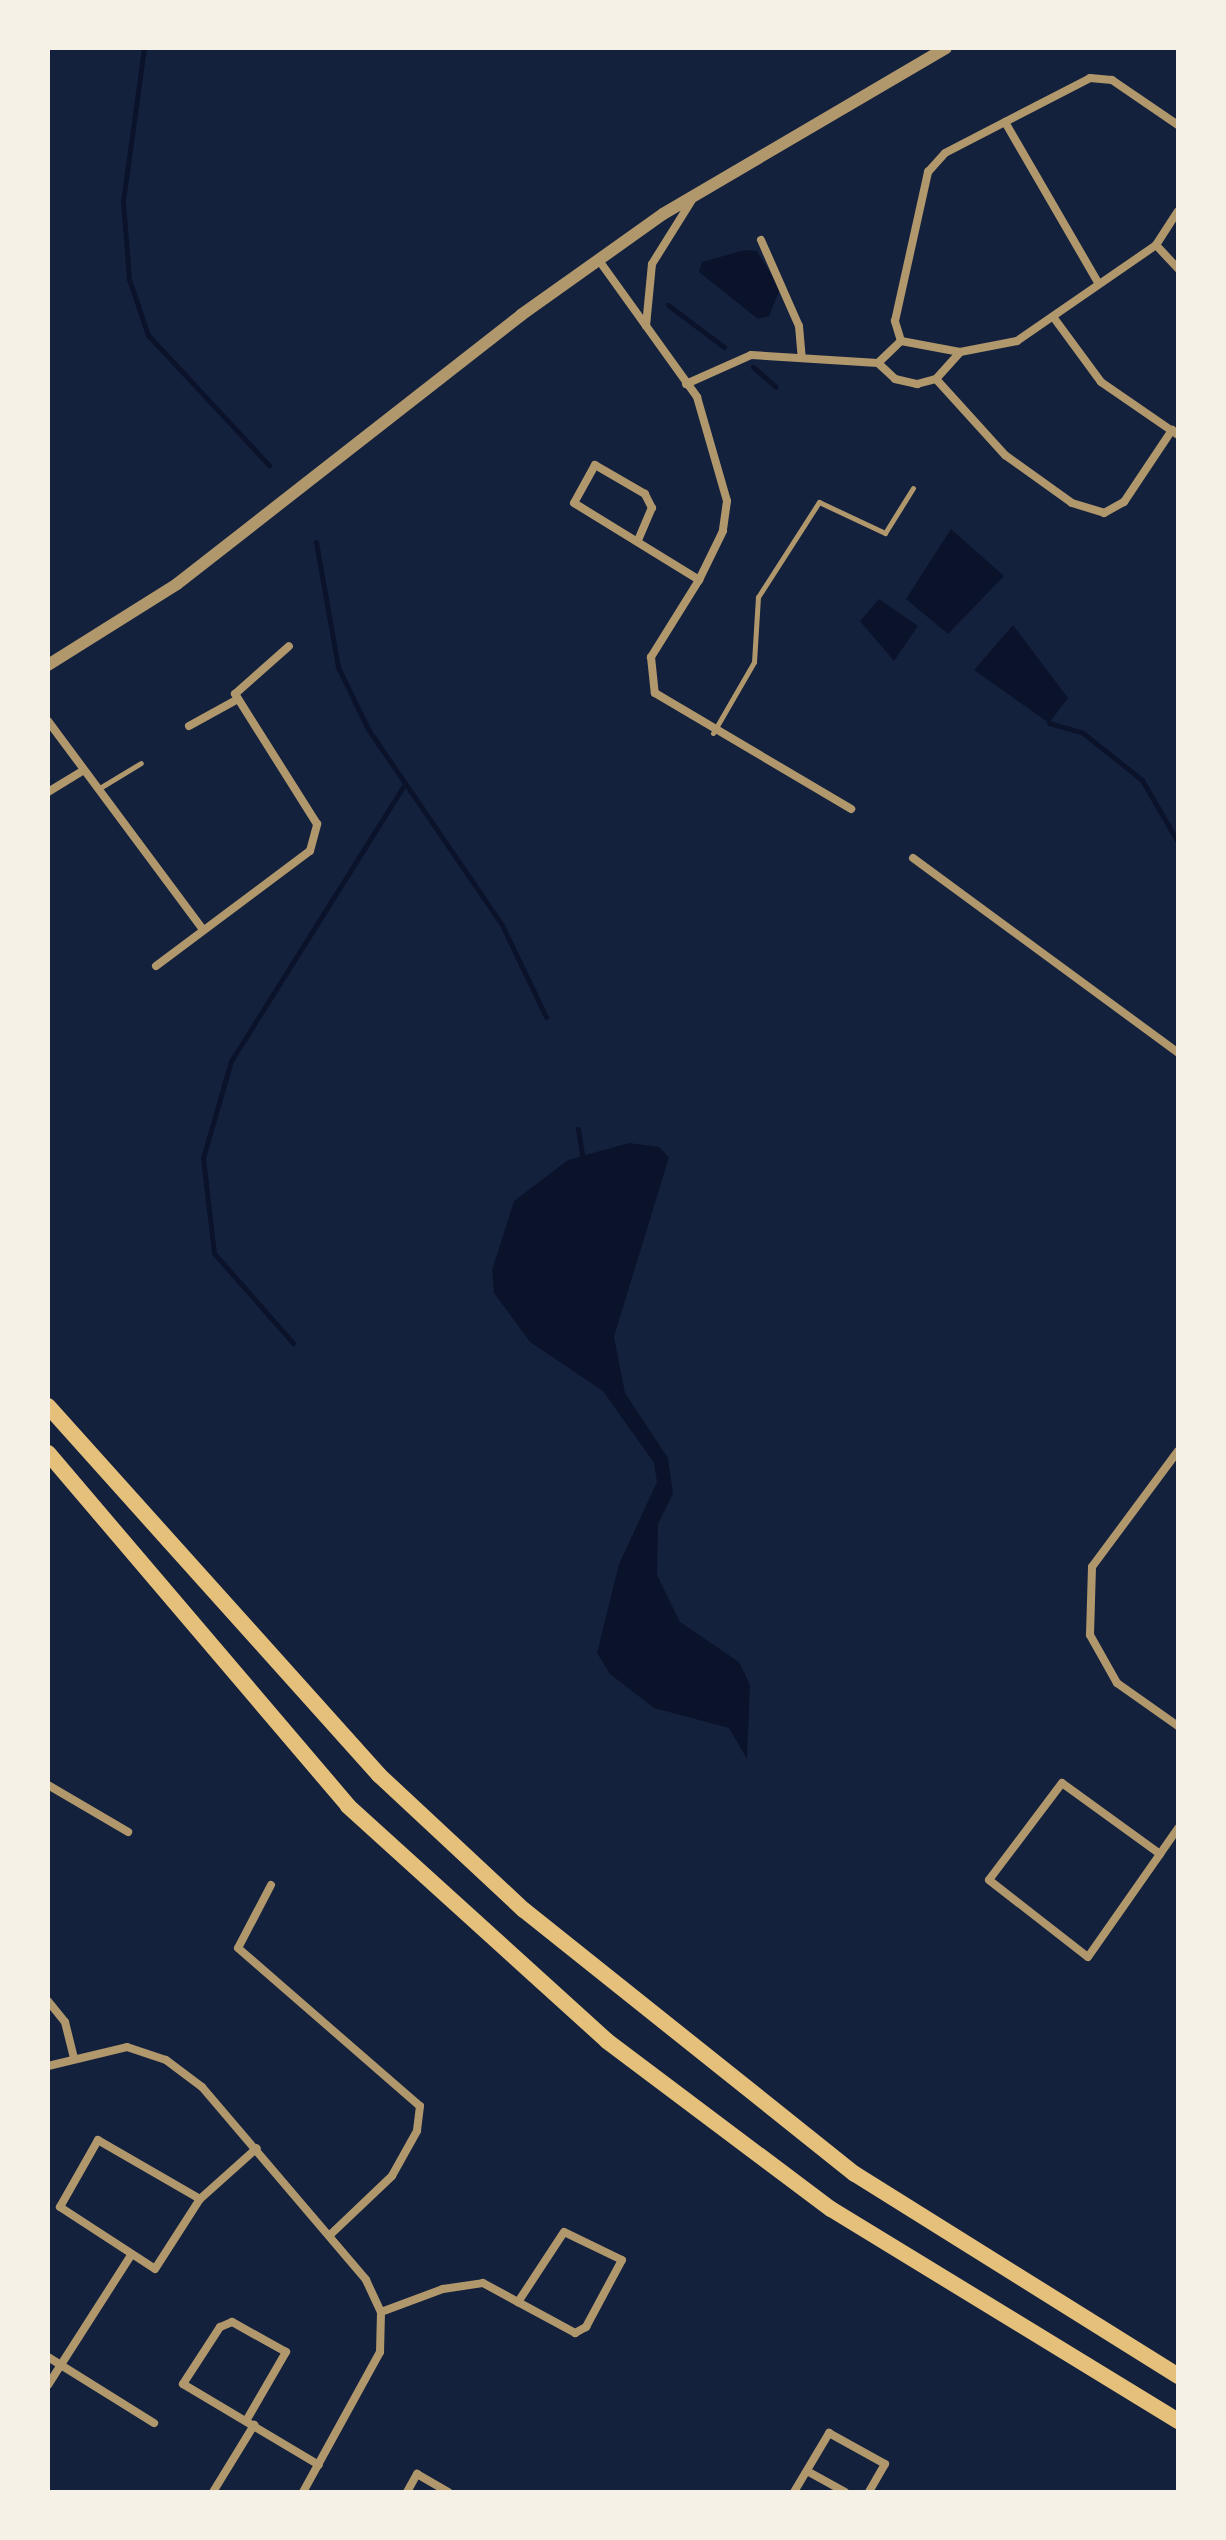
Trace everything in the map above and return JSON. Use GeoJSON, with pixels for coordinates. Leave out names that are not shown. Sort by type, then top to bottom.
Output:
{"type":"FeatureCollection","features":[{"type":"Feature","properties":{"kind":"highway"},"geometry":{"type":"LineString","coordinates":[[48,1406],[379,1775],[524,1910],[855,2174],[1178,2376]]}},
{"type":"Feature","properties":{"kind":"highway"},"geometry":{"type":"LineString","coordinates":[[48,1453],[348,1806],[607,2041],[831,2209],[1178,2421]]}},
{"type":"Feature","properties":{"kind":"street"},"geometry":{"type":"LineString","coordinates":[[48,665],[177,584],[598,259],[695,196],[946,48]]}},
{"type":"Feature","properties":{"kind":"street"},"geometry":{"type":"LineString","coordinates":[[901,341],[895,321],[928,172],[945,153],[1090,78],[1112,80],[1178,125]]}},
{"type":"Feature","properties":{"kind":"street"},"geometry":{"type":"LineString","coordinates":[[1005,122],[1097,281]]}},
{"type":"Feature","properties":{"kind":"street"},"geometry":{"type":"LineString","coordinates":[[646,326],[652,264],[695,196]]}},
{"type":"Feature","properties":{"kind":"street"},"geometry":{"type":"LineString","coordinates":[[901,341],[960,352],[1017,341],[1054,318],[1097,281],[1156,245],[1178,211]]}},
{"type":"Feature","properties":{"kind":"street"},"geometry":{"type":"LineString","coordinates":[[761,240],[799,326],[802,358]]}},
{"type":"Feature","properties":{"kind":"street"},"geometry":{"type":"LineString","coordinates":[[1156,245],[1178,269]]}},
{"type":"Feature","properties":{"kind":"street"},"geometry":{"type":"LineString","coordinates":[[598,259],[686,384],[713,439],[727,501],[723,531],[699,580],[651,657],[655,693],[713,733],[851,809]]}},
{"type":"Feature","properties":{"kind":"street"},"geometry":{"type":"LineString","coordinates":[[686,384],[751,355],[878,363],[895,379],[936,379],[1005,455],[1072,503],[1104,513],[1124,502],[1175,433],[1101,382],[1054,318]]}},
{"type":"Feature","properties":{"kind":"street"},"geometry":{"type":"LineString","coordinates":[[878,363],[901,341]]}},
{"type":"Feature","properties":{"kind":"street"},"geometry":{"type":"LineString","coordinates":[[936,379],[960,352]]}},
{"type":"Feature","properties":{"kind":"street"},"geometry":{"type":"LineString","coordinates":[[639,538],[652,508],[645,494],[595,465],[574,503],[623,537],[639,538],[699,580]]}},
{"type":"Feature","properties":{"kind":"street"},"geometry":{"type":"LineString","coordinates":[[189,726],[238,699],[289,646]]}},
{"type":"Feature","properties":{"kind":"street"},"geometry":{"type":"LineString","coordinates":[[156,966],[310,851],[317,824],[238,699]]}},
{"type":"Feature","properties":{"kind":"street"},"geometry":{"type":"LineString","coordinates":[[48,721],[203,930]]}},
{"type":"Feature","properties":{"kind":"street"},"geometry":{"type":"LineString","coordinates":[[48,792],[84,770]]}},
{"type":"Feature","properties":{"kind":"street"},"geometry":{"type":"LineString","coordinates":[[913,858],[1178,1053]]}},
{"type":"Feature","properties":{"kind":"street"},"geometry":{"type":"LineString","coordinates":[[1178,1451],[1092,1567],[1090,1635],[1117,1683],[1178,1726]]}},
{"type":"Feature","properties":{"kind":"street"},"geometry":{"type":"LineString","coordinates":[[1160,1854],[1062,1783],[989,1880],[1088,1957],[1160,1854],[1178,1828]]}},
{"type":"Feature","properties":{"kind":"street"},"geometry":{"type":"LineString","coordinates":[[48,1785],[128,1832]]}},
{"type":"Feature","properties":{"kind":"street"},"geometry":{"type":"LineString","coordinates":[[271,1885],[238,1948],[420,2106],[417,2131],[392,2176],[331,2234]]}},
{"type":"Feature","properties":{"kind":"street"},"geometry":{"type":"LineString","coordinates":[[48,2001],[65,2022],[74,2059]]}},
{"type":"Feature","properties":{"kind":"street"},"geometry":{"type":"LineString","coordinates":[[48,2066],[127,2047],[166,2060],[257,2148],[331,2234],[381,2312],[380,2352],[303,2492]]}},
{"type":"Feature","properties":{"kind":"street"},"geometry":{"type":"LineString","coordinates":[[200,2199],[98,2140],[60,2207],[155,2269],[200,2199],[257,2148]]}},
{"type":"Feature","properties":{"kind":"street"},"geometry":{"type":"LineString","coordinates":[[381,2312],[472,2282],[518,2302],[575,2333],[586,2327],[622,2260],[564,2232],[518,2302]]}},
{"type":"Feature","properties":{"kind":"street"},"geometry":{"type":"LineString","coordinates":[[48,2385],[131,2255]]}},
{"type":"Feature","properties":{"kind":"street"},"geometry":{"type":"LineString","coordinates":[[213,2492],[250,2423],[286,2352],[232,2322],[220,2327],[183,2384],[250,2423],[319,2465]]}},
{"type":"Feature","properties":{"kind":"street"},"geometry":{"type":"LineString","coordinates":[[48,2357],[154,2423]]}},
{"type":"Feature","properties":{"kind":"street"},"geometry":{"type":"LineString","coordinates":[[794,2492],[829,2433],[885,2464],[869,2492]]}},
{"type":"Feature","properties":{"kind":"street"},"geometry":{"type":"LineString","coordinates":[[807,2471],[845,2492]]}},
{"type":"Feature","properties":{"kind":"street"},"geometry":{"type":"LineString","coordinates":[[407,2492],[417,2474],[448,2492]]}},
{"type":"Feature","properties":{"kind":"lane"},"geometry":{"type":"LineString","coordinates":[[713,733],[754,662],[758,597],[819,502],[885,533],[913,488]]}},
{"type":"Feature","properties":{"kind":"lane"},"geometry":{"type":"LineString","coordinates":[[98,789],[141,763]]}},
{"type":"Feature","properties":{"kind":"water"},"geometry":{"type":"Polygon","coordinates":[[[745,250],[757,251],[780,289],[769,316],[758,319],[699,272],[702,262],[745,250]]]}},
{"type":"Feature","properties":{"kind":"water"},"geometry":{"type":"Polygon","coordinates":[[[951,529],[1004,576],[948,634],[906,599],[951,529]]]}},
{"type":"Feature","properties":{"kind":"water"},"geometry":{"type":"Polygon","coordinates":[[[879,599],[918,626],[894,661],[860,621],[879,599]]]}},
{"type":"Feature","properties":{"kind":"water"},"geometry":{"type":"Polygon","coordinates":[[[1013,625],[1068,698],[1049,723],[974,670],[1013,625]]]}},
{"type":"Feature","properties":{"kind":"water"},"geometry":{"type":"Polygon","coordinates":[[[629,1143],[659,1147],[669,1157],[614,1337],[625,1393],[668,1458],[673,1494],[658,1524],[657,1575],[680,1622],[739,1662],[750,1685],[747,1759],[729,1728],[654,1708],[610,1674],[597,1653],[619,1564],[657,1482],[654,1463],[603,1391],[530,1342],[494,1293],[492,1270],[514,1201],[568,1160],[629,1143]]]}},
{"type":"Feature","properties":{"kind":"waterway"},"geometry":{"type":"LineString","coordinates":[[144,48],[123,202],[129,279],[148,335],[269,465]]}},
{"type":"Feature","properties":{"kind":"waterway"},"geometry":{"type":"LineString","coordinates":[[668,305],[724,347]]}},
{"type":"Feature","properties":{"kind":"waterway"},"geometry":{"type":"LineString","coordinates":[[753,367],[776,387]]}},
{"type":"Feature","properties":{"kind":"waterway"},"geometry":{"type":"LineString","coordinates":[[316,542],[338,667],[368,729],[502,925],[546,1017]]}},
{"type":"Feature","properties":{"kind":"waterway"},"geometry":{"type":"LineString","coordinates":[[1049,723],[1083,733],[1142,780],[1178,842]]}},
{"type":"Feature","properties":{"kind":"waterway"},"geometry":{"type":"LineString","coordinates":[[293,1343],[214,1253],[203,1158],[231,1061],[405,784]]}},
{"type":"Feature","properties":{"kind":"waterway"},"geometry":{"type":"LineString","coordinates":[[578,1129],[583,1159]]}}]}
